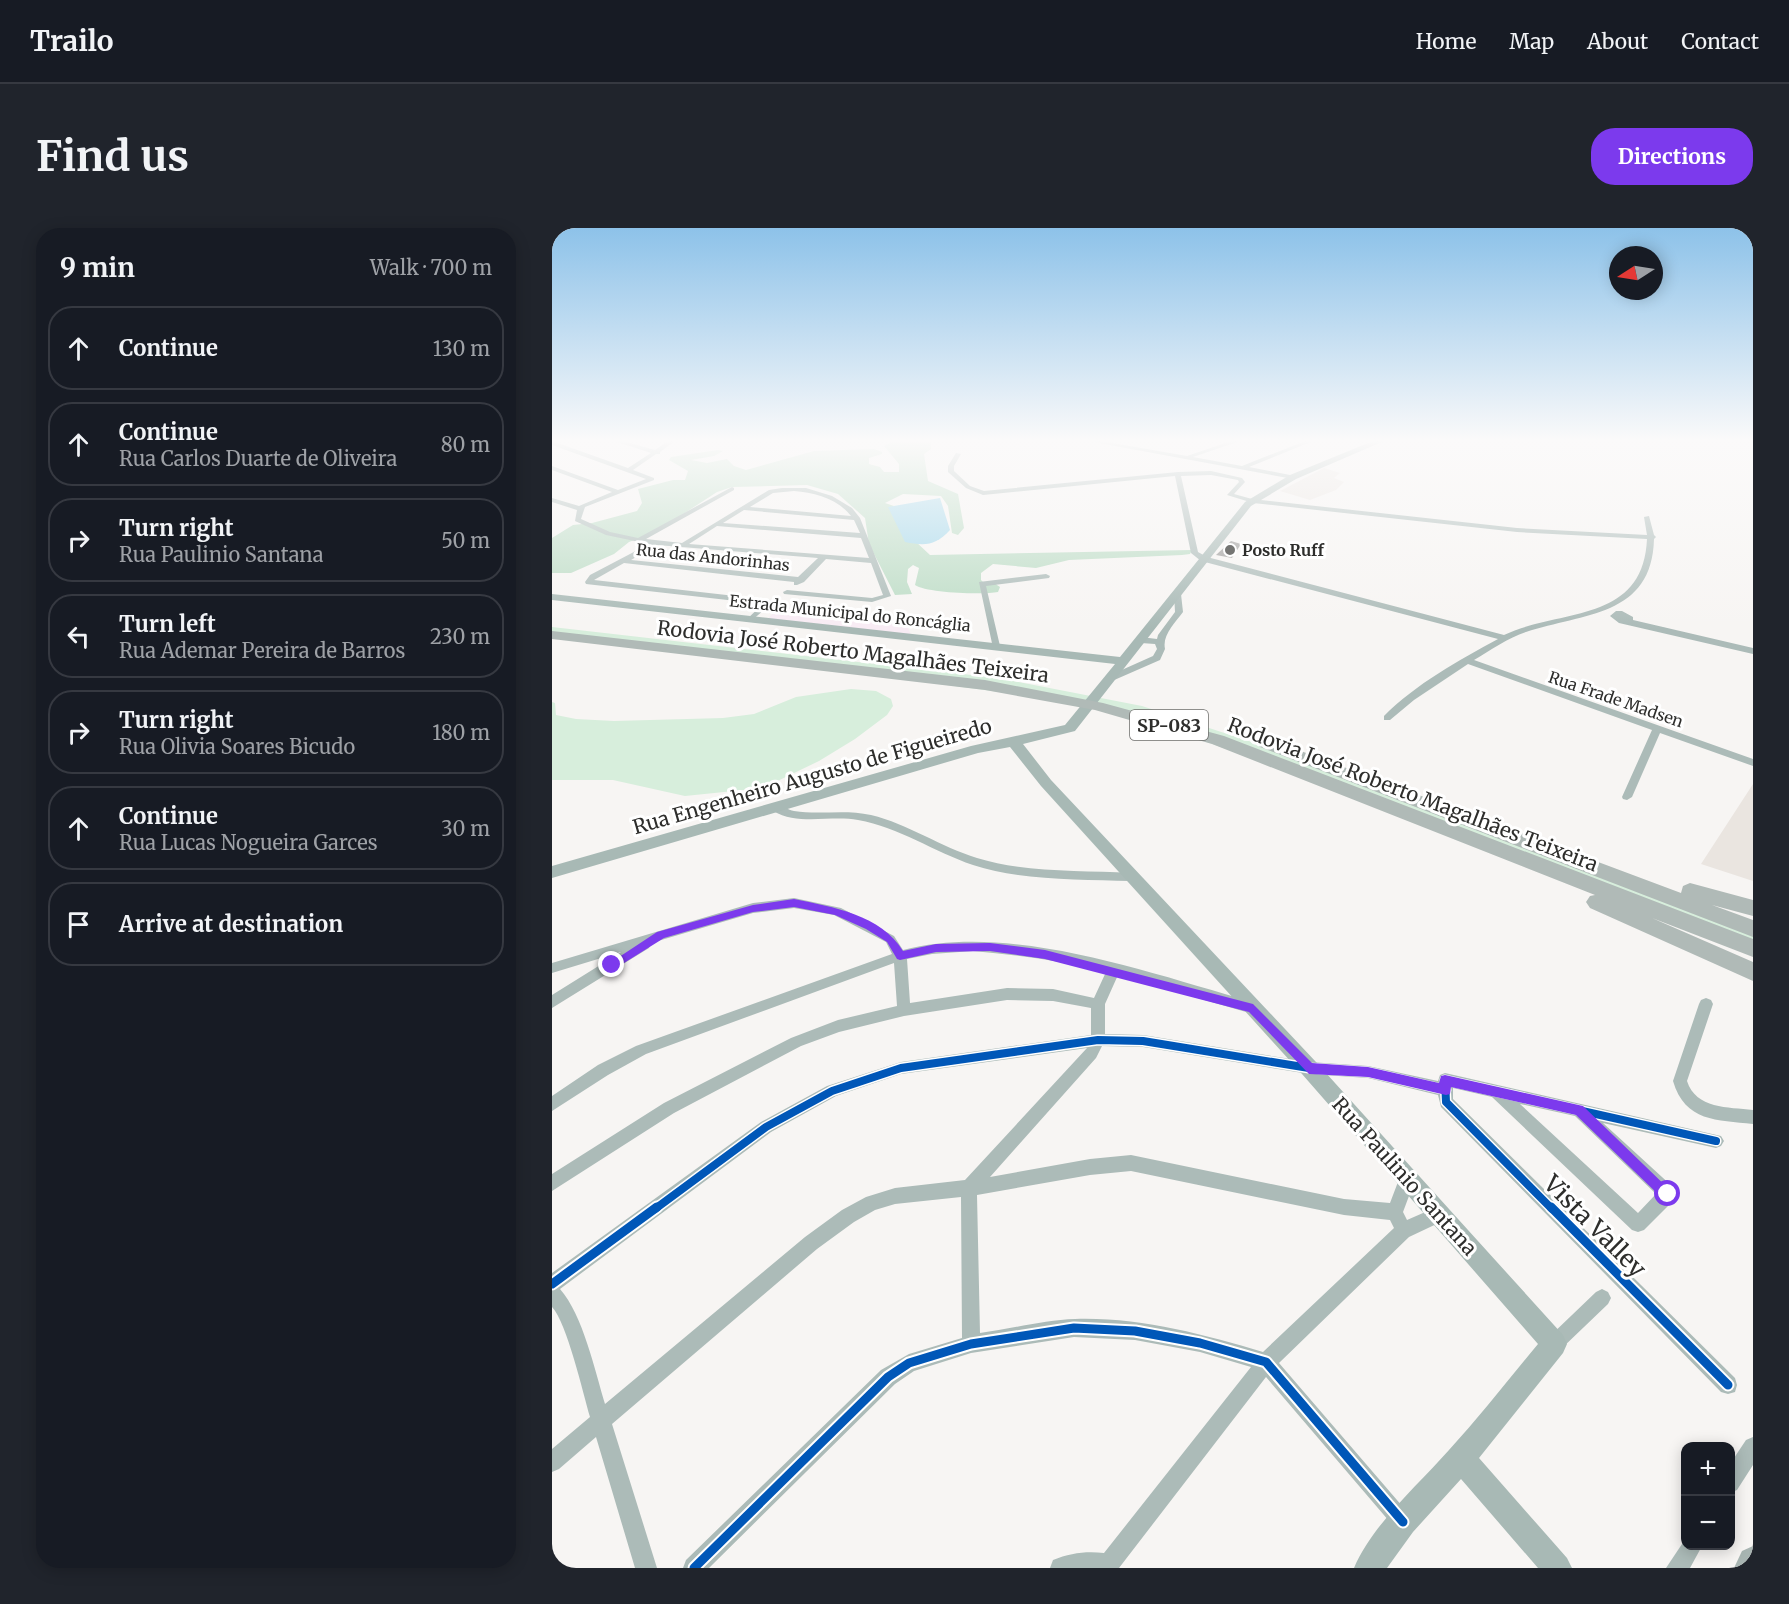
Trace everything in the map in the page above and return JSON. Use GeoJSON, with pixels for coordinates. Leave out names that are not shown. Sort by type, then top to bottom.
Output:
{"type":"FeatureCollection","features":[{"type":"Feature","properties":{"kind":"highway","name":"Rodovia José Roberto Magalhães Teixeira"},"geometry":{"type":"LineString","coordinates":[[552,624],[953,669],[1074,688],[1155,706],[1206,722],[1753,948]]}},
{"type":"Feature","properties":{"kind":"highway","name":"Rodovia José Roberto Magalhães Teixeira"},"geometry":{"type":"LineString","coordinates":[[552,635],[941,680],[1097,706],[1191,731],[1364,788],[1753,928]]}},
{"type":"Feature","properties":{"kind":"highway"},"geometry":{"type":"LineString","coordinates":[[1364,788],[1753,910]]}},
{"type":"Feature","properties":{"kind":"highway"},"geometry":{"type":"LineString","coordinates":[[1364,788],[1753,972]]}},
{"type":"Feature","properties":{"kind":"main road"},"geometry":{"type":"LineString","coordinates":[[1749,1568],[1753,1562]]}},
{"type":"Feature","properties":{"kind":"street"},"geometry":{"type":"LineString","coordinates":[[565,504],[581,508],[591,504]]}},
{"type":"Feature","properties":{"kind":"street"},"geometry":{"type":"LineString","coordinates":[[641,539],[706,504]]}},
{"type":"Feature","properties":{"kind":"street"},"geometry":{"type":"LineString","coordinates":[[685,543],[751,504]]}},
{"type":"Feature","properties":{"kind":"street"},"geometry":{"type":"LineString","coordinates":[[787,591],[872,600],[883,598],[888,594],[857,518],[852,510],[843,504]]}},
{"type":"Feature","properties":{"kind":"street"},"geometry":{"type":"LineString","coordinates":[[1184,504],[1195,554],[1204,560],[1505,638]]}},
{"type":"Feature","properties":{"kind":"street","name":"Rua Engenheiro Augusto de Figueiredo"},"geometry":{"type":"LineString","coordinates":[[552,872],[976,749],[1061,732],[1070,728],[1251,504]]}},
{"type":"Feature","properties":{"kind":"street"},"geometry":{"type":"LineString","coordinates":[[1285,504],[1517,530],[1653,537]]}},
{"type":"Feature","properties":{"kind":"street","name":"Rua das Andorinhas"},"geometry":{"type":"LineString","coordinates":[[581,508],[576,516],[582,524],[608,534],[656,543]]}},
{"type":"Feature","properties":{"kind":"street"},"geometry":{"type":"LineString","coordinates":[[743,508],[857,518]]}},
{"type":"Feature","properties":{"kind":"street"},"geometry":{"type":"LineString","coordinates":[[1594,613],[1613,611],[1639,586],[1653,537],[1647,517]]}},
{"type":"Feature","properties":{"kind":"street","name":"Rua das Andorinhas"},"geometry":{"type":"LineString","coordinates":[[715,524],[865,536]]}},
{"type":"Feature","properties":{"kind":"street"},"geometry":{"type":"LineString","coordinates":[[774,602],[589,582],[593,577],[656,543],[685,543],[875,561]]}},
{"type":"Feature","properties":{"kind":"street"},"geometry":{"type":"LineString","coordinates":[[756,620],[824,557]]}},
{"type":"Feature","properties":{"kind":"street","name":"Rua das Andorinhas"},"geometry":{"type":"LineString","coordinates":[[622,561],[801,580]]}},
{"type":"Feature","properties":{"kind":"street"},"geometry":{"type":"LineString","coordinates":[[1260,569],[1294,579],[1304,577]]}},
{"type":"Feature","properties":{"kind":"street"},"geometry":{"type":"LineString","coordinates":[[996,646],[982,584],[1046,576]]}},
{"type":"Feature","properties":{"kind":"street"},"geometry":{"type":"LineString","coordinates":[[1108,680],[1156,658],[1162,635],[1179,612],[1177,594]]}},
{"type":"Feature","properties":{"kind":"street","name":"Estrada Municipal do Roncáglia"},"geometry":{"type":"LineString","coordinates":[[552,597],[996,646],[1127,657],[1145,664]]}},
{"type":"Feature","properties":{"kind":"street"},"geometry":{"type":"LineString","coordinates":[[1387,718],[1414,695],[1505,638],[1522,630],[1594,613],[1613,611],[1650,626],[1753,651]]}},
{"type":"Feature","properties":{"kind":"street"},"geometry":{"type":"LineString","coordinates":[[1141,640],[1154,640],[1160,644]]}},
{"type":"Feature","properties":{"kind":"street","name":"Rua Frade Madsen"},"geometry":{"type":"LineString","coordinates":[[1469,661],[1753,764]]}},
{"type":"Feature","properties":{"kind":"street"},"geometry":{"type":"LineString","coordinates":[[1627,798],[1658,730]]}},
{"type":"Feature","properties":{"kind":"street","name":"Rua Paulinio Santana"},"geometry":{"type":"LineString","coordinates":[[1013,741],[1046,783],[1131,878],[1309,1068],[1554,1344]]}},
{"type":"Feature","properties":{"kind":"street"},"geometry":{"type":"LineString","coordinates":[[777,808],[789,815],[830,814],[872,819],[955,854],[997,867],[1131,878]]}},
{"type":"Feature","properties":{"kind":"street"},"geometry":{"type":"LineString","coordinates":[[552,968],[753,908],[794,903],[837,911],[890,939],[900,956],[904,1010]]}},
{"type":"Feature","properties":{"kind":"street"},"geometry":{"type":"LineString","coordinates":[[552,1002],[661,935]]}},
{"type":"Feature","properties":{"kind":"street"},"geometry":{"type":"LineString","coordinates":[[552,1104],[603,1070],[641,1050],[900,956],[936,948],[990,947],[1045,954],[1253,1008]]}},
{"type":"Feature","properties":{"kind":"street"},"geometry":{"type":"LineString","coordinates":[[612,965],[615,949]]}},
{"type":"Feature","properties":{"kind":"street"},"geometry":{"type":"LineString","coordinates":[[971,1344],[969,1188],[1084,1063],[1098,1040],[1098,1004],[1113,971]]}},
{"type":"Feature","properties":{"kind":"street"},"geometry":{"type":"LineString","coordinates":[[552,1183],[661,1113],[777,1051],[838,1026],[904,1010],[1007,994],[1053,995],[1098,1004]]}},
{"type":"Feature","properties":{"kind":"street"},"geometry":{"type":"LineString","coordinates":[[1706,1004],[1680,1082],[1682,1092],[1690,1104],[1700,1109],[1753,1117]]}},
{"type":"Feature","properties":{"kind":"street"},"geometry":{"type":"LineString","coordinates":[[552,1284],[766,1127],[832,1091],[901,1068],[1098,1040],[1143,1041],[1309,1068],[1368,1072],[1446,1090],[1445,1080],[1716,1140]]}},
{"type":"Feature","properties":{"kind":"street","name":"Vista Valley"},"geometry":{"type":"LineString","coordinates":[[1446,1090],[1446,1102],[1728,1384]]}},
{"type":"Feature","properties":{"kind":"street"},"geometry":{"type":"LineString","coordinates":[[1496,1091],[1638,1224],[1668,1194],[1579,1110]]}},
{"type":"Feature","properties":{"kind":"street"},"geometry":{"type":"LineString","coordinates":[[552,1462],[811,1243],[847,1216],[872,1203],[895,1196],[969,1188],[1104,1165],[1131,1163],[1344,1207],[1395,1212]]}},
{"type":"Feature","properties":{"kind":"street"},"geometry":{"type":"LineString","coordinates":[[1403,1231],[1395,1212],[1407,1179]]}},
{"type":"Feature","properties":{"kind":"street"},"geometry":{"type":"LineString","coordinates":[[1061,1568],[1075,1563],[1094,1562],[1107,1567],[1266,1362],[1403,1231],[1439,1214]]}},
{"type":"Feature","properties":{"kind":"street"},"geometry":{"type":"LineString","coordinates":[[552,1294],[563,1306],[576,1340],[646,1568]]}},
{"type":"Feature","properties":{"kind":"street"},"geometry":{"type":"LineString","coordinates":[[1369,1568],[1403,1522],[1461,1458],[1554,1344],[1602,1298]]}},
{"type":"Feature","properties":{"kind":"street"},"geometry":{"type":"LineString","coordinates":[[694,1568],[888,1377],[909,1363],[971,1344],[1064,1329],[1135,1330],[1200,1343],[1266,1362],[1403,1522]]}},
{"type":"Feature","properties":{"kind":"street"},"geometry":{"type":"LineString","coordinates":[[1735,1476],[1753,1447]]}},
{"type":"Feature","properties":{"kind":"street"},"geometry":{"type":"LineString","coordinates":[[1461,1458],[1557,1568]]}},
{"type":"Feature","properties":{"kind":"street"},"geometry":{"type":"LineString","coordinates":[[1677,1568],[1689,1550]]}},
{"type":"Feature","properties":{"kind":"shaded area"},"geometry":{"type":"Polygon","coordinates":[[[780,607],[905,620],[911,635],[767,619],[780,607]]]}},
{"type":"Feature","properties":{"kind":"shaded area"},"geometry":{"type":"Polygon","coordinates":[[[1753,784],[1753,881],[1701,864],[1753,784]]]}},
{"type":"Feature","properties":{"kind":"green space"},"geometry":{"type":"Polygon","coordinates":[[[642,504],[699,504],[654,533],[629,542],[614,554],[571,573],[552,573],[552,538],[573,525],[592,523],[637,511],[642,504]]]}},
{"type":"Feature","properties":{"kind":"green space"},"geometry":{"type":"Polygon","coordinates":[[[849,504],[887,504],[906,510],[914,540],[930,555],[1192,550],[1190,554],[1182,555],[1069,560],[1036,568],[993,564],[981,573],[981,580],[984,583],[994,583],[1000,587],[998,592],[991,593],[955,593],[921,588],[915,585],[919,568],[913,565],[908,569],[907,582],[912,594],[895,595],[869,544],[865,518],[849,504]]]}},
{"type":"Feature","properties":{"kind":"green space"},"geometry":{"type":"Polygon","coordinates":[[[946,504],[960,504],[964,528],[958,535],[952,533],[946,504]]]}},
{"type":"Feature","properties":{"kind":"green space"},"geometry":{"type":"Polygon","coordinates":[[[552,627],[998,678],[1142,706],[1264,746],[1753,932],[1753,943],[1112,707],[552,632],[552,627]]]}},
{"type":"Feature","properties":{"kind":"green space"},"geometry":{"type":"Polygon","coordinates":[[[851,689],[876,691],[891,699],[893,706],[887,715],[855,739],[819,761],[763,788],[685,796],[613,780],[552,780],[552,702],[555,703],[556,715],[576,719],[614,721],[723,718],[754,714],[796,697],[851,689]]]}},
{"type":"Feature","properties":{"kind":"water"},"geometry":{"type":"Polygon","coordinates":[[[908,504],[942,504],[950,530],[929,544],[905,542],[888,507],[908,504]]]}},
{"type":"Feature","properties":{"kind":"building","name":"Posto Ruff"},"geometry":{"type":"Polygon","coordinates":[[[1231,541],[1241,544],[1232,558],[1216,555],[1231,541]]]}},
{"type":"Feature","properties":{"kind":"cycle path"},"geometry":{"type":"LineString","coordinates":[[552,1284],[766,1127],[832,1091],[901,1068],[1098,1040],[1143,1041],[1309,1068],[1368,1072],[1446,1090]]}},
{"type":"Feature","properties":{"kind":"cycle path"},"geometry":{"type":"LineString","coordinates":[[1716,1141],[1445,1080],[1446,1102],[1728,1385]]}},
{"type":"Feature","properties":{"kind":"cycle path"},"geometry":{"type":"LineString","coordinates":[[694,1568],[888,1377],[909,1363],[971,1344],[1074,1328],[1135,1331],[1200,1343],[1266,1362],[1403,1522]]}},
{"type":"Feature","properties":{"kind":"place","name":"Posto Ruff"},"geometry":{"type":"Point","coordinates":[1230,550]}},
{"type":"Feature","properties":{"kind":"route"},"geometry":{"type":"LineString","coordinates":[[612,965],[661,935],[753,908],[794,903],[837,911],[869,926],[890,939],[900,956],[936,948],[990,947],[1045,954],[1253,1008],[1309,1068],[1368,1072],[1446,1090],[1445,1080],[1579,1110],[1668,1194]]}}]}
